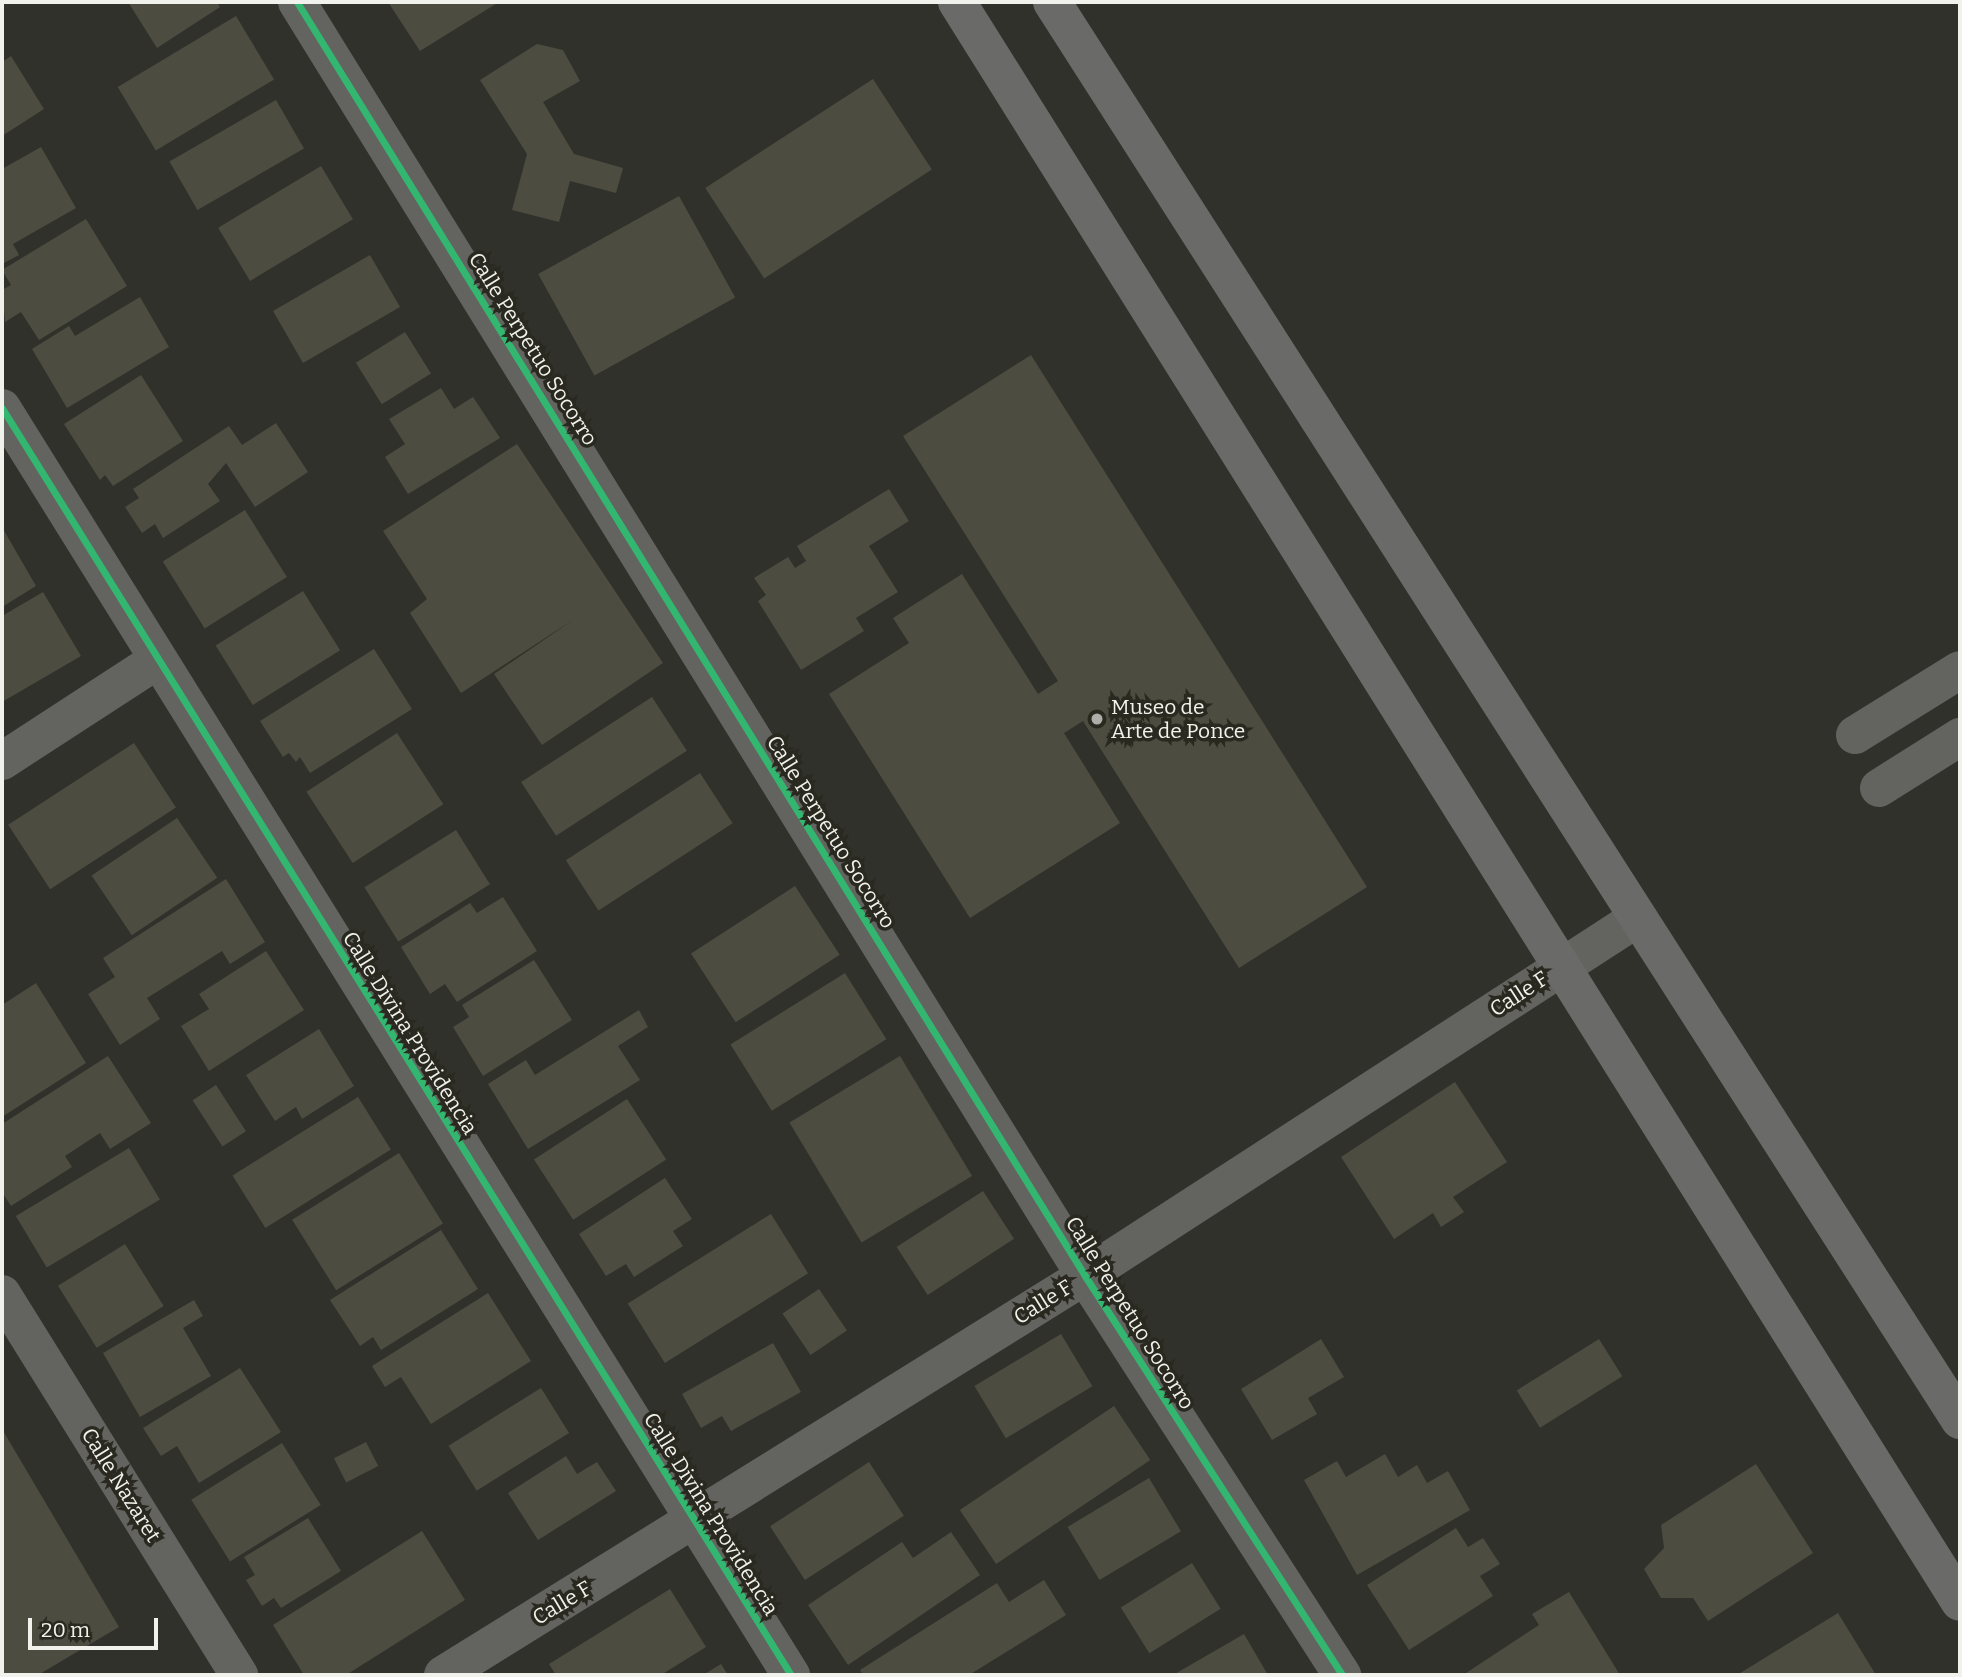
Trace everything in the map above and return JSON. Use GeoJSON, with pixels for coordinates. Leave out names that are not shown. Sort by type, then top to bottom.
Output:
{"type":"FeatureCollection","features":[{"type":"Feature","properties":{"kind":"main road"},"geometry":{"type":"LineString","coordinates":[[957,2],[1564,966],[1960,1602]]}},
{"type":"Feature","properties":{"kind":"main road"},"geometry":{"type":"LineString","coordinates":[[1052,2],[1636,919],[1960,1420]]}},
{"type":"Feature","properties":{"kind":"street","name":"Calle Perpetuo Socorro"},"geometry":{"type":"LineString","coordinates":[[297,2],[1085,1276],[1342,1675]]}},
{"type":"Feature","properties":{"kind":"street","name":"Calle Divina Providencia"},"geometry":{"type":"LineString","coordinates":[[2,408],[156,662],[791,1675]]}},
{"type":"Feature","properties":{"kind":"street"},"geometry":{"type":"LineString","coordinates":[[2,761],[156,662]]}},
{"type":"Feature","properties":{"kind":"street"},"geometry":{"type":"LineString","coordinates":[[1855,735],[1960,670]]}},
{"type":"Feature","properties":{"kind":"street"},"geometry":{"type":"LineString","coordinates":[[1879,788],[1960,737]]}},
{"type":"Feature","properties":{"kind":"street","name":"Calle F"},"geometry":{"type":"LineString","coordinates":[[443,1675],[696,1522],[1085,1276],[1636,919]]}},
{"type":"Feature","properties":{"kind":"street","name":"Calle Nazaret"},"geometry":{"type":"LineString","coordinates":[[2,1294],[239,1675]]}},
{"type":"Feature","properties":{"kind":"building"},"geometry":{"type":"Polygon","coordinates":[[[128,2],[217,2],[220,7],[157,48],[128,2]]]}},
{"type":"Feature","properties":{"kind":"building"},"geometry":{"type":"Polygon","coordinates":[[[388,2],[499,2],[420,51],[388,2]]]}},
{"type":"Feature","properties":{"kind":"building"},"geometry":{"type":"Polygon","coordinates":[[[236,16],[274,79],[156,151],[118,87],[236,16]]]}},
{"type":"Feature","properties":{"kind":"building"},"geometry":{"type":"Polygon","coordinates":[[[537,44],[563,50],[580,81],[543,102],[574,154],[623,168],[616,193],[570,181],[559,222],[512,210],[527,154],[480,80],[537,44]]]}},
{"type":"Feature","properties":{"kind":"building"},"geometry":{"type":"Polygon","coordinates":[[[11,56],[44,109],[2,136],[2,62],[11,56]]]}},
{"type":"Feature","properties":{"kind":"building"},"geometry":{"type":"Polygon","coordinates":[[[873,79],[932,170],[764,279],[705,188],[873,79]]]}},
{"type":"Feature","properties":{"kind":"building"},"geometry":{"type":"Polygon","coordinates":[[[276,100],[304,148],[197,210],[169,162],[276,100]]]}},
{"type":"Feature","properties":{"kind":"building"},"geometry":{"type":"Polygon","coordinates":[[[41,147],[76,208],[13,244],[19,255],[2,264],[2,169],[41,147]]]}},
{"type":"Feature","properties":{"kind":"building"},"geometry":{"type":"Polygon","coordinates":[[[321,166],[353,219],[250,281],[218,228],[321,166]]]}},
{"type":"Feature","properties":{"kind":"building"},"geometry":{"type":"Polygon","coordinates":[[[679,196],[735,297],[594,376],[538,274],[679,196]]]}},
{"type":"Feature","properties":{"kind":"building"},"geometry":{"type":"Polygon","coordinates":[[[86,219],[127,286],[39,340],[21,312],[5,322],[2,290],[11,285],[2,270],[86,219]]]}},
{"type":"Feature","properties":{"kind":"building"},"geometry":{"type":"Polygon","coordinates":[[[370,255],[400,307],[303,363],[273,311],[370,255]]]}},
{"type":"Feature","properties":{"kind":"building"},"geometry":{"type":"Polygon","coordinates":[[[140,297],[169,347],[67,408],[32,349],[69,326],[75,336],[140,297]]]}},
{"type":"Feature","properties":{"kind":"building"},"geometry":{"type":"Polygon","coordinates":[[[405,332],[431,374],[382,404],[356,363],[405,332]]]}},
{"type":"Feature","properties":{"kind":"building"},"geometry":{"type":"Polygon","coordinates":[[[1031,355],[1367,887],[1239,968],[1083,721],[1064,733],[1120,823],[970,918],[829,694],[909,643],[893,618],[962,574],[1038,694],[1058,681],[903,436],[1031,355]]]}},
{"type":"Feature","properties":{"kind":"building"},"geometry":{"type":"Polygon","coordinates":[[[141,375],[183,441],[113,486],[105,475],[100,480],[64,424],[141,375]]]}},
{"type":"Feature","properties":{"kind":"building"},"geometry":{"type":"Polygon","coordinates":[[[441,388],[454,409],[473,397],[500,438],[408,494],[385,457],[405,444],[389,419],[441,388]]]}},
{"type":"Feature","properties":{"kind":"building"},"geometry":{"type":"Polygon","coordinates":[[[276,423],[308,472],[255,507],[226,463],[208,484],[220,501],[163,538],[155,524],[142,533],[125,507],[139,498],[133,489],[229,426],[242,445],[276,423]]]}},
{"type":"Feature","properties":{"kind":"building"},"geometry":{"type":"Polygon","coordinates":[[[517,444],[663,663],[542,745],[494,674],[573,620],[461,693],[410,613],[427,599],[383,531],[517,444]]]}},
{"type":"Feature","properties":{"kind":"building"},"geometry":{"type":"Polygon","coordinates":[[[889,489],[909,521],[869,546],[898,592],[856,618],[864,631],[801,670],[758,601],[766,595],[754,578],[788,557],[795,568],[806,561],[797,546],[889,489]]]}},
{"type":"Feature","properties":{"kind":"building"},"geometry":{"type":"Polygon","coordinates":[[[245,510],[287,577],[205,628],[163,561],[245,510]]]}},
{"type":"Feature","properties":{"kind":"building"},"geometry":{"type":"Polygon","coordinates":[[[2,527],[36,586],[2,607],[2,527]]]}},
{"type":"Feature","properties":{"kind":"building"},"geometry":{"type":"Polygon","coordinates":[[[303,591],[340,650],[253,705],[216,646],[303,591]]]}},
{"type":"Feature","properties":{"kind":"building"},"geometry":{"type":"Polygon","coordinates":[[[43,592],[81,656],[2,702],[2,616],[43,592]]]}},
{"type":"Feature","properties":{"kind":"building"},"geometry":{"type":"Polygon","coordinates":[[[374,649],[412,709],[310,773],[300,757],[296,762],[289,753],[283,757],[260,721],[374,649]]]}},
{"type":"Feature","properties":{"kind":"building"},"geometry":{"type":"Polygon","coordinates":[[[652,697],[687,751],[556,836],[521,782],[652,697]]]}},
{"type":"Feature","properties":{"kind":"building"},"geometry":{"type":"Polygon","coordinates":[[[397,733],[443,804],[353,863],[306,792],[397,733]]]}},
{"type":"Feature","properties":{"kind":"building"},"geometry":{"type":"Polygon","coordinates":[[[134,743],[176,808],[50,889],[8,825],[134,743]]]}},
{"type":"Feature","properties":{"kind":"building"},"geometry":{"type":"Polygon","coordinates":[[[700,773],[733,823],[598,910],[566,860],[700,773]]]}},
{"type":"Feature","properties":{"kind":"building"},"geometry":{"type":"Polygon","coordinates":[[[177,818],[217,878],[132,935],[92,876],[177,818]]]}},
{"type":"Feature","properties":{"kind":"building"},"geometry":{"type":"Polygon","coordinates":[[[456,830],[490,884],[398,942],[364,887],[456,830]]]}},
{"type":"Feature","properties":{"kind":"building"},"geometry":{"type":"Polygon","coordinates":[[[226,879],[265,942],[230,964],[222,951],[147,998],[160,1019],[120,1045],[88,994],[115,977],[103,958],[226,879]]]}},
{"type":"Feature","properties":{"kind":"building"},"geometry":{"type":"Polygon","coordinates":[[[795,886],[840,955],[736,1022],[691,954],[795,886]]]}},
{"type":"Feature","properties":{"kind":"building"},"geometry":{"type":"Polygon","coordinates":[[[503,897],[537,951],[457,1002],[445,984],[430,994],[401,947],[470,903],[477,913],[503,897]]]}},
{"type":"Feature","properties":{"kind":"building"},"geometry":{"type":"Polygon","coordinates":[[[266,951],[304,1010],[209,1071],[181,1026],[209,1009],[199,994],[266,951]]]}},
{"type":"Feature","properties":{"kind":"building"},"geometry":{"type":"Polygon","coordinates":[[[534,960],[572,1020],[483,1076],[453,1027],[469,1017],[462,1005],[534,960]]]}},
{"type":"Feature","properties":{"kind":"building"},"geometry":{"type":"Polygon","coordinates":[[[845,973],[886,1039],[772,1111],[731,1045],[845,973]]]}},
{"type":"Feature","properties":{"kind":"building"},"geometry":{"type":"Polygon","coordinates":[[[36,983],[86,1063],[2,1117],[2,1005],[36,983]]]}},
{"type":"Feature","properties":{"kind":"building"},"geometry":{"type":"Polygon","coordinates":[[[639,1010],[648,1027],[618,1046],[640,1080],[528,1149],[488,1084],[526,1060],[535,1075],[639,1010]]]}},
{"type":"Feature","properties":{"kind":"building"},"geometry":{"type":"Polygon","coordinates":[[[319,1029],[354,1086],[302,1119],[296,1107],[275,1121],[246,1075],[319,1029]]]}},
{"type":"Feature","properties":{"kind":"building"},"geometry":{"type":"Polygon","coordinates":[[[108,1056],[151,1123],[110,1149],[100,1133],[65,1156],[72,1167],[11,1206],[2,1192],[2,1124],[108,1056]]]}},
{"type":"Feature","properties":{"kind":"building"},"geometry":{"type":"Polygon","coordinates":[[[900,1056],[972,1176],[862,1242],[789,1122],[900,1056]]]}},
{"type":"Feature","properties":{"kind":"building"},"geometry":{"type":"Polygon","coordinates":[[[1455,1082],[1507,1162],[1453,1197],[1464,1212],[1441,1227],[1433,1213],[1394,1239],[1341,1157],[1455,1082]]]}},
{"type":"Feature","properties":{"kind":"building"},"geometry":{"type":"Polygon","coordinates":[[[216,1085],[246,1131],[222,1146],[193,1100],[216,1085]]]}},
{"type":"Feature","properties":{"kind":"building"},"geometry":{"type":"Polygon","coordinates":[[[358,1097],[391,1150],[265,1228],[232,1175],[358,1097]]]}},
{"type":"Feature","properties":{"kind":"building"},"geometry":{"type":"Polygon","coordinates":[[[627,1099],[666,1159],[573,1220],[534,1159],[627,1099]]]}},
{"type":"Feature","properties":{"kind":"building"},"geometry":{"type":"Polygon","coordinates":[[[129,1148],[160,1199],[47,1267],[16,1216],[129,1148]]]}},
{"type":"Feature","properties":{"kind":"building"},"geometry":{"type":"Polygon","coordinates":[[[399,1153],[443,1223],[336,1290],[292,1220],[399,1153]]]}},
{"type":"Feature","properties":{"kind":"building"},"geometry":{"type":"Polygon","coordinates":[[[665,1178],[692,1219],[673,1231],[683,1246],[634,1277],[626,1264],[606,1276],[579,1234],[665,1178]]]}},
{"type":"Feature","properties":{"kind":"building"},"geometry":{"type":"Polygon","coordinates":[[[983,1191],[1014,1239],[928,1295],[897,1247],[983,1191]]]}},
{"type":"Feature","properties":{"kind":"building"},"geometry":{"type":"Polygon","coordinates":[[[771,1214],[808,1273],[665,1363],[628,1304],[771,1214]]]}},
{"type":"Feature","properties":{"kind":"building"},"geometry":{"type":"Polygon","coordinates":[[[441,1230],[478,1289],[381,1350],[373,1337],[360,1346],[330,1300],[441,1230]]]}},
{"type":"Feature","properties":{"kind":"building"},"geometry":{"type":"Polygon","coordinates":[[[125,1244],[164,1306],[97,1348],[58,1286],[125,1244]]]}},
{"type":"Feature","properties":{"kind":"building"},"geometry":{"type":"Polygon","coordinates":[[[819,1289],[847,1330],[810,1355],[783,1314],[819,1289]]]}},
{"type":"Feature","properties":{"kind":"building"},"geometry":{"type":"Polygon","coordinates":[[[488,1293],[531,1361],[431,1424],[401,1377],[385,1387],[372,1366],[488,1293]]]}},
{"type":"Feature","properties":{"kind":"building"},"geometry":{"type":"Polygon","coordinates":[[[194,1300],[203,1316],[183,1328],[211,1376],[140,1417],[103,1353],[194,1300]]]}},
{"type":"Feature","properties":{"kind":"building"},"geometry":{"type":"Polygon","coordinates":[[[1061,1334],[1092,1386],[1006,1438],[974,1386],[1061,1334]]]}},
{"type":"Feature","properties":{"kind":"building"},"geometry":{"type":"Polygon","coordinates":[[[1321,1339],[1344,1377],[1308,1398],[1317,1414],[1272,1440],[1241,1389],[1321,1339]]]}},
{"type":"Feature","properties":{"kind":"building"},"geometry":{"type":"Polygon","coordinates":[[[1599,1339],[1622,1376],[1540,1428],[1517,1390],[1599,1339]]]}},
{"type":"Feature","properties":{"kind":"building"},"geometry":{"type":"Polygon","coordinates":[[[773,1343],[801,1392],[731,1431],[722,1416],[701,1428],[682,1394],[773,1343]]]}},
{"type":"Feature","properties":{"kind":"building"},"geometry":{"type":"Polygon","coordinates":[[[240,1368],[281,1432],[199,1483],[177,1446],[161,1456],[143,1428],[240,1368]]]}},
{"type":"Feature","properties":{"kind":"building"},"geometry":{"type":"Polygon","coordinates":[[[541,1388],[569,1433],[477,1491],[449,1446],[541,1388]]]}},
{"type":"Feature","properties":{"kind":"building"},"geometry":{"type":"Polygon","coordinates":[[[1114,1406],[1150,1460],[996,1564],[960,1510],[1114,1406]]]}},
{"type":"Feature","properties":{"kind":"building"},"geometry":{"type":"Polygon","coordinates":[[[2,1429],[119,1627],[38,1675],[2,1675],[2,1429]]]}},
{"type":"Feature","properties":{"kind":"building"},"geometry":{"type":"Polygon","coordinates":[[[366,1442],[378,1466],[346,1482],[334,1458],[366,1442]]]}},
{"type":"Feature","properties":{"kind":"building"},"geometry":{"type":"Polygon","coordinates":[[[282,1443],[321,1505],[230,1562],[191,1500],[282,1443]]]}},
{"type":"Feature","properties":{"kind":"building"},"geometry":{"type":"Polygon","coordinates":[[[1385,1454],[1398,1477],[1417,1465],[1427,1483],[1448,1471],[1470,1510],[1357,1575],[1304,1480],[1337,1461],[1346,1477],[1385,1454]]]}},
{"type":"Feature","properties":{"kind":"building"},"geometry":{"type":"Polygon","coordinates":[[[566,1456],[577,1474],[597,1462],[616,1491],[538,1540],[508,1493],[566,1456]]]}},
{"type":"Feature","properties":{"kind":"building"},"geometry":{"type":"Polygon","coordinates":[[[869,1462],[904,1516],[805,1580],[770,1526],[869,1462]]]}},
{"type":"Feature","properties":{"kind":"building"},"geometry":{"type":"Polygon","coordinates":[[[1756,1464],[1813,1553],[1708,1621],[1693,1598],[1661,1598],[1644,1569],[1664,1548],[1661,1525],[1756,1464]]]}},
{"type":"Feature","properties":{"kind":"building"},"geometry":{"type":"Polygon","coordinates":[[[1149,1478],[1181,1531],[1100,1580],[1068,1527],[1149,1478]]]}},
{"type":"Feature","properties":{"kind":"building"},"geometry":{"type":"Polygon","coordinates":[[[308,1518],[341,1571],[281,1608],[274,1598],[262,1606],[246,1580],[255,1575],[244,1557],[308,1518]]]}},
{"type":"Feature","properties":{"kind":"building"},"geometry":{"type":"Polygon","coordinates":[[[1456,1528],[1468,1547],[1483,1538],[1500,1564],[1480,1576],[1493,1596],[1409,1650],[1367,1585],[1456,1528]]]}},
{"type":"Feature","properties":{"kind":"building"},"geometry":{"type":"Polygon","coordinates":[[[422,1531],[465,1600],[346,1675],[304,1675],[273,1625],[422,1531]]]}},
{"type":"Feature","properties":{"kind":"building"},"geometry":{"type":"Polygon","coordinates":[[[951,1532],[980,1575],[848,1665],[808,1605],[902,1542],[913,1558],[951,1532]]]}},
{"type":"Feature","properties":{"kind":"building"},"geometry":{"type":"Polygon","coordinates":[[[1192,1563],[1221,1609],[1149,1653],[1121,1608],[1192,1563]]]}},
{"type":"Feature","properties":{"kind":"building"},"geometry":{"type":"Polygon","coordinates":[[[1044,1580],[1066,1615],[969,1675],[863,1675],[860,1670],[997,1583],[1009,1602],[1044,1580]]]}},
{"type":"Feature","properties":{"kind":"building"},"geometry":{"type":"Polygon","coordinates":[[[670,1589],[706,1647],[661,1675],[556,1675],[549,1664],[670,1589]]]}},
{"type":"Feature","properties":{"kind":"building"},"geometry":{"type":"Polygon","coordinates":[[[1569,1592],[1620,1675],[1463,1675],[1539,1625],[1532,1614],[1569,1592]]]}},
{"type":"Feature","properties":{"kind":"building"},"geometry":{"type":"Polygon","coordinates":[[[1838,1613],[1876,1675],[1737,1675],[1838,1613]]]}},
{"type":"Feature","properties":{"kind":"building"},"geometry":{"type":"Polygon","coordinates":[[[1244,1634],[1268,1675],[1173,1675],[1244,1634]]]}},
{"type":"Feature","properties":{"kind":"building"},"geometry":{"type":"Polygon","coordinates":[[[721,1664],[728,1675],[703,1675],[721,1664]]]}},
{"type":"Feature","properties":{"kind":"cycle path"},"geometry":{"type":"LineString","coordinates":[[297,2],[1085,1276],[1342,1675]]}},
{"type":"Feature","properties":{"kind":"cycle path"},"geometry":{"type":"LineString","coordinates":[[2,408],[791,1675]]}},
{"type":"Feature","properties":{"kind":"place","name":"Museo de Arte de Ponce"},"geometry":{"type":"Point","coordinates":[1097,719]}}]}
